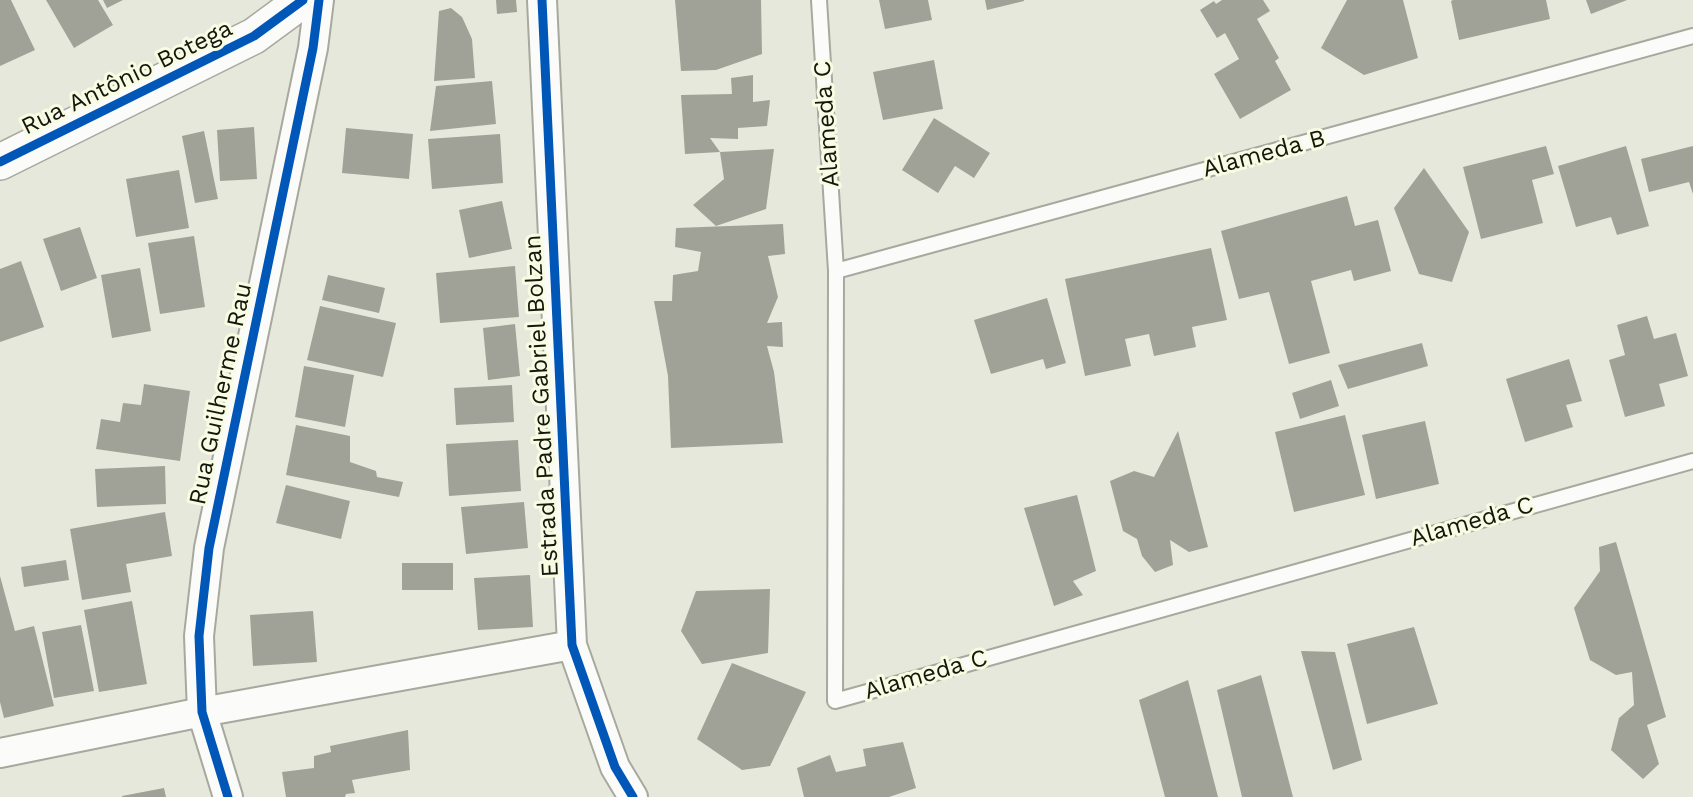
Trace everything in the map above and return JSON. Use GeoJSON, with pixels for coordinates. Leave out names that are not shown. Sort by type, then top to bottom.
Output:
{"type":"FeatureCollection","features":[{"type":"Feature","properties":{"kind":"street","name":"Rua Antônio Botega"},"geometry":{"type":"LineString","coordinates":[[0,162],[254,36],[303,0]]}},
{"type":"Feature","properties":{"kind":"street","name":"Rua Guilherme Rau"},"geometry":{"type":"LineString","coordinates":[[228,797],[202,712],[200,636],[209,548],[313,48],[319,0]]}},
{"type":"Feature","properties":{"kind":"street","name":"Estrada Padre Gabriel Bolzan"},"geometry":{"type":"LineString","coordinates":[[542,0],[572,645],[615,768],[633,797]]}},
{"type":"Feature","properties":{"kind":"street"},"geometry":{"type":"LineString","coordinates":[[0,752],[202,712],[572,645]]}},
{"type":"Feature","properties":{"kind":"lane","name":"Alameda C"},"geometry":{"type":"LineString","coordinates":[[819,0],[836,271],[835,701],[1693,461]]}},
{"type":"Feature","properties":{"kind":"lane","name":"Alameda B"},"geometry":{"type":"LineString","coordinates":[[836,271],[1693,37]]}},
{"type":"Feature","properties":{"kind":"building"},"geometry":{"type":"Polygon","coordinates":[[[0,0],[11,0],[35,50],[0,66],[0,0]]]}},
{"type":"Feature","properties":{"kind":"building"},"geometry":{"type":"Polygon","coordinates":[[[46,0],[98,0],[113,25],[74,48],[46,0]]]}},
{"type":"Feature","properties":{"kind":"building"},"geometry":{"type":"Polygon","coordinates":[[[103,0],[123,0],[107,8],[103,0]]]}},
{"type":"Feature","properties":{"kind":"building"},"geometry":{"type":"Polygon","coordinates":[[[496,0],[516,0],[517,12],[497,14],[496,0]]]}},
{"type":"Feature","properties":{"kind":"building"},"geometry":{"type":"Polygon","coordinates":[[[675,0],[761,0],[762,54],[716,70],[681,71],[675,0]]]}},
{"type":"Feature","properties":{"kind":"building"},"geometry":{"type":"Polygon","coordinates":[[[879,0],[928,0],[932,20],[885,29],[879,0]]]}},
{"type":"Feature","properties":{"kind":"building"},"geometry":{"type":"Polygon","coordinates":[[[985,0],[1024,0],[1024,1],[987,10],[985,0]]]}},
{"type":"Feature","properties":{"kind":"building"},"geometry":{"type":"Polygon","coordinates":[[[1222,0],[1263,0],[1270,11],[1257,19],[1279,58],[1275,61],[1291,90],[1240,119],[1214,74],[1239,59],[1225,33],[1217,38],[1200,10],[1214,1],[1216,4],[1222,0]]]}},
{"type":"Feature","properties":{"kind":"building"},"geometry":{"type":"Polygon","coordinates":[[[1347,0],[1403,0],[1418,58],[1364,75],[1321,48],[1347,0]]]}},
{"type":"Feature","properties":{"kind":"building"},"geometry":{"type":"Polygon","coordinates":[[[1546,0],[1550,19],[1459,40],[1451,1],[1546,0]]]}},
{"type":"Feature","properties":{"kind":"building"},"geometry":{"type":"Polygon","coordinates":[[[1586,0],[1627,0],[1591,14],[1586,0]]]}},
{"type":"Feature","properties":{"kind":"building"},"geometry":{"type":"Polygon","coordinates":[[[451,8],[462,17],[472,39],[475,78],[434,81],[439,11],[451,8]]]}},
{"type":"Feature","properties":{"kind":"building"},"geometry":{"type":"Polygon","coordinates":[[[934,60],[943,109],[883,120],[873,72],[934,60]]]}},
{"type":"Feature","properties":{"kind":"building"},"geometry":{"type":"Polygon","coordinates":[[[753,75],[753,102],[770,100],[767,126],[738,128],[738,139],[710,138],[720,152],[685,154],[681,95],[732,94],[731,78],[753,75]]]}},
{"type":"Feature","properties":{"kind":"building"},"geometry":{"type":"Polygon","coordinates":[[[492,81],[496,124],[430,131],[436,86],[492,81]]]}},
{"type":"Feature","properties":{"kind":"building"},"geometry":{"type":"Polygon","coordinates":[[[934,118],[990,153],[974,178],[955,166],[938,193],[902,170],[934,118]]]}},
{"type":"Feature","properties":{"kind":"building"},"geometry":{"type":"Polygon","coordinates":[[[254,127],[257,179],[220,181],[217,130],[254,127]]]}},
{"type":"Feature","properties":{"kind":"building"},"geometry":{"type":"Polygon","coordinates":[[[346,128],[413,134],[409,179],[342,173],[346,128]]]}},
{"type":"Feature","properties":{"kind":"building"},"geometry":{"type":"Polygon","coordinates":[[[204,131],[218,199],[195,203],[182,136],[204,131]]]}},
{"type":"Feature","properties":{"kind":"building"},"geometry":{"type":"Polygon","coordinates":[[[500,134],[503,183],[432,189],[428,139],[500,134]]]}},
{"type":"Feature","properties":{"kind":"building"},"geometry":{"type":"Polygon","coordinates":[[[1546,146],[1554,174],[1532,180],[1543,223],[1481,239],[1463,167],[1546,146]]]}},
{"type":"Feature","properties":{"kind":"building"},"geometry":{"type":"Polygon","coordinates":[[[1626,146],[1649,226],[1617,235],[1611,217],[1576,227],[1558,166],[1626,146]]]}},
{"type":"Feature","properties":{"kind":"building"},"geometry":{"type":"Polygon","coordinates":[[[1693,146],[1693,194],[1689,182],[1649,192],[1641,159],[1693,146]]]}},
{"type":"Feature","properties":{"kind":"building"},"geometry":{"type":"Polygon","coordinates":[[[774,149],[766,209],[716,226],[693,205],[724,179],[720,152],[774,149]]]}},
{"type":"Feature","properties":{"kind":"building"},"geometry":{"type":"Polygon","coordinates":[[[1424,168],[1469,232],[1452,282],[1419,274],[1394,208],[1424,168]]]}},
{"type":"Feature","properties":{"kind":"building"},"geometry":{"type":"Polygon","coordinates":[[[179,170],[189,228],[136,237],[126,179],[179,170]]]}},
{"type":"Feature","properties":{"kind":"building"},"geometry":{"type":"Polygon","coordinates":[[[1347,196],[1355,226],[1378,220],[1391,271],[1354,281],[1351,270],[1311,281],[1330,353],[1289,364],[1269,292],[1239,299],[1221,231],[1347,196]]]}},
{"type":"Feature","properties":{"kind":"building"},"geometry":{"type":"Polygon","coordinates":[[[502,201],[512,249],[469,258],[459,210],[502,201]]]}},
{"type":"Feature","properties":{"kind":"building"},"geometry":{"type":"Polygon","coordinates":[[[783,224],[785,254],[768,256],[778,297],[767,323],[782,322],[783,347],[767,346],[774,372],[783,443],[671,448],[668,376],[654,301],[672,301],[673,275],[698,271],[701,252],[675,247],[676,228],[783,224]]]}},
{"type":"Feature","properties":{"kind":"building"},"geometry":{"type":"Polygon","coordinates":[[[80,227],[97,278],[61,291],[43,239],[80,227]]]}},
{"type":"Feature","properties":{"kind":"building"},"geometry":{"type":"Polygon","coordinates":[[[194,236],[205,307],[160,314],[148,243],[194,236]]]}},
{"type":"Feature","properties":{"kind":"building"},"geometry":{"type":"Polygon","coordinates":[[[1211,248],[1227,320],[1192,327],[1196,347],[1154,356],[1149,334],[1125,339],[1131,366],[1085,376],[1065,279],[1211,248]]]}},
{"type":"Feature","properties":{"kind":"building"},"geometry":{"type":"Polygon","coordinates":[[[21,261],[44,327],[0,342],[0,269],[21,261]]]}},
{"type":"Feature","properties":{"kind":"building"},"geometry":{"type":"Polygon","coordinates":[[[515,266],[519,317],[440,323],[436,273],[515,266]]]}},
{"type":"Feature","properties":{"kind":"building"},"geometry":{"type":"Polygon","coordinates":[[[140,268],[151,331],[112,338],[101,275],[140,268]]]}},
{"type":"Feature","properties":{"kind":"building"},"geometry":{"type":"Polygon","coordinates":[[[328,275],[385,288],[379,313],[322,300],[328,275]]]}},
{"type":"Feature","properties":{"kind":"building"},"geometry":{"type":"Polygon","coordinates":[[[1047,298],[1066,363],[1046,369],[1043,359],[991,374],[974,320],[1047,298]]]}},
{"type":"Feature","properties":{"kind":"building"},"geometry":{"type":"Polygon","coordinates":[[[320,306],[396,323],[383,377],[307,360],[320,306]]]}},
{"type":"Feature","properties":{"kind":"building"},"geometry":{"type":"Polygon","coordinates":[[[1647,316],[1654,339],[1676,333],[1688,376],[1659,384],[1665,406],[1625,417],[1609,360],[1625,355],[1617,325],[1647,316]]]}},
{"type":"Feature","properties":{"kind":"building"},"geometry":{"type":"Polygon","coordinates":[[[515,324],[520,376],[488,380],[483,328],[515,324]]]}},
{"type":"Feature","properties":{"kind":"building"},"geometry":{"type":"Polygon","coordinates":[[[1422,343],[1428,366],[1348,389],[1338,365],[1422,343]]]}},
{"type":"Feature","properties":{"kind":"building"},"geometry":{"type":"Polygon","coordinates":[[[1569,359],[1582,401],[1566,405],[1573,427],[1525,442],[1506,379],[1569,359]]]}},
{"type":"Feature","properties":{"kind":"building"},"geometry":{"type":"Polygon","coordinates":[[[304,366],[354,375],[345,427],[295,417],[304,366]]]}},
{"type":"Feature","properties":{"kind":"building"},"geometry":{"type":"Polygon","coordinates":[[[1331,380],[1339,406],[1300,419],[1292,393],[1331,380]]]}},
{"type":"Feature","properties":{"kind":"building"},"geometry":{"type":"Polygon","coordinates":[[[144,384],[190,391],[180,461],[96,449],[101,419],[120,422],[123,403],[141,405],[144,384]]]}},
{"type":"Feature","properties":{"kind":"building"},"geometry":{"type":"Polygon","coordinates":[[[512,385],[514,422],[456,425],[454,388],[512,385]]]}},
{"type":"Feature","properties":{"kind":"building"},"geometry":{"type":"Polygon","coordinates":[[[1345,415],[1365,495],[1294,512],[1275,432],[1345,415]]]}},
{"type":"Feature","properties":{"kind":"building"},"geometry":{"type":"Polygon","coordinates":[[[1425,421],[1439,484],[1376,499],[1362,435],[1425,421]]]}},
{"type":"Feature","properties":{"kind":"building"},"geometry":{"type":"Polygon","coordinates":[[[296,425],[350,436],[350,462],[376,471],[377,477],[403,482],[399,497],[286,475],[296,425]]]}},
{"type":"Feature","properties":{"kind":"building"},"geometry":{"type":"Polygon","coordinates":[[[1178,431],[1208,547],[1189,552],[1170,540],[1173,565],[1155,572],[1142,556],[1137,539],[1123,531],[1110,481],[1134,471],[1154,477],[1178,431]]]}},
{"type":"Feature","properties":{"kind":"building"},"geometry":{"type":"Polygon","coordinates":[[[518,440],[521,491],[449,496],[446,444],[518,440]]]}},
{"type":"Feature","properties":{"kind":"building"},"geometry":{"type":"Polygon","coordinates":[[[165,466],[166,504],[97,507],[95,469],[165,466]]]}},
{"type":"Feature","properties":{"kind":"building"},"geometry":{"type":"Polygon","coordinates":[[[286,485],[350,501],[341,539],[276,523],[286,485]]]}},
{"type":"Feature","properties":{"kind":"building"},"geometry":{"type":"Polygon","coordinates":[[[1077,495],[1096,571],[1073,581],[1083,595],[1054,606],[1024,508],[1077,495]]]}},
{"type":"Feature","properties":{"kind":"building"},"geometry":{"type":"Polygon","coordinates":[[[524,502],[528,548],[466,554],[461,507],[524,502]]]}},
{"type":"Feature","properties":{"kind":"building"},"geometry":{"type":"Polygon","coordinates":[[[165,512],[172,556],[126,564],[131,592],[82,600],[70,529],[165,512]]]}},
{"type":"Feature","properties":{"kind":"building"},"geometry":{"type":"Polygon","coordinates":[[[1616,542],[1666,717],[1647,725],[1659,764],[1643,779],[1611,750],[1619,718],[1634,705],[1632,672],[1616,675],[1590,660],[1574,608],[1600,571],[1599,547],[1616,542]]]}},
{"type":"Feature","properties":{"kind":"building"},"geometry":{"type":"Polygon","coordinates":[[[66,560],[69,580],[24,587],[21,567],[66,560]]]}},
{"type":"Feature","properties":{"kind":"building"},"geometry":{"type":"Polygon","coordinates":[[[402,563],[453,563],[453,590],[402,590],[402,563]]]}},
{"type":"Feature","properties":{"kind":"building"},"geometry":{"type":"Polygon","coordinates":[[[530,575],[533,627],[478,630],[474,578],[530,575]]]}},
{"type":"Feature","properties":{"kind":"building"},"geometry":{"type":"Polygon","coordinates":[[[0,576],[15,631],[34,626],[54,706],[4,718],[0,702],[0,576]]]}},
{"type":"Feature","properties":{"kind":"building"},"geometry":{"type":"Polygon","coordinates":[[[770,589],[768,653],[702,664],[681,631],[696,591],[770,589]]]}},
{"type":"Feature","properties":{"kind":"building"},"geometry":{"type":"Polygon","coordinates":[[[132,601],[147,684],[99,692],[84,610],[132,601]]]}},
{"type":"Feature","properties":{"kind":"building"},"geometry":{"type":"Polygon","coordinates":[[[313,611],[317,662],[253,666],[250,615],[313,611]]]}},
{"type":"Feature","properties":{"kind":"building"},"geometry":{"type":"Polygon","coordinates":[[[81,625],[94,691],[54,698],[42,632],[81,625]]]}},
{"type":"Feature","properties":{"kind":"building"},"geometry":{"type":"Polygon","coordinates":[[[1414,627],[1438,704],[1367,724],[1347,644],[1414,627]]]}},
{"type":"Feature","properties":{"kind":"building"},"geometry":{"type":"Polygon","coordinates":[[[1301,651],[1335,652],[1362,760],[1333,770],[1301,651]]]}},
{"type":"Feature","properties":{"kind":"building"},"geometry":{"type":"Polygon","coordinates":[[[732,663],[806,692],[770,766],[742,770],[697,739],[732,663]]]}},
{"type":"Feature","properties":{"kind":"building"},"geometry":{"type":"Polygon","coordinates":[[[1261,675],[1293,797],[1242,797],[1217,690],[1261,675]]]}},
{"type":"Feature","properties":{"kind":"building"},"geometry":{"type":"Polygon","coordinates":[[[1188,680],[1218,797],[1165,797],[1139,700],[1188,680]]]}},
{"type":"Feature","properties":{"kind":"building"},"geometry":{"type":"Polygon","coordinates":[[[408,730],[410,770],[352,780],[355,793],[346,794],[345,797],[286,797],[282,772],[314,768],[314,756],[331,752],[330,746],[408,730]]]}},
{"type":"Feature","properties":{"kind":"building"},"geometry":{"type":"Polygon","coordinates":[[[903,742],[916,788],[889,797],[804,797],[797,768],[830,755],[836,772],[866,766],[863,749],[903,742]]]}},
{"type":"Feature","properties":{"kind":"building"},"geometry":{"type":"Polygon","coordinates":[[[164,788],[166,797],[122,797],[122,796],[164,788]]]}},
{"type":"Feature","properties":{"kind":"cycle path"},"geometry":{"type":"LineString","coordinates":[[0,162],[254,36],[303,0]]}},
{"type":"Feature","properties":{"kind":"cycle path"},"geometry":{"type":"LineString","coordinates":[[228,797],[202,712],[199,636],[209,548],[313,48],[319,0]]}},
{"type":"Feature","properties":{"kind":"cycle path"},"geometry":{"type":"LineString","coordinates":[[542,0],[572,645],[615,767],[633,797]]}}]}
